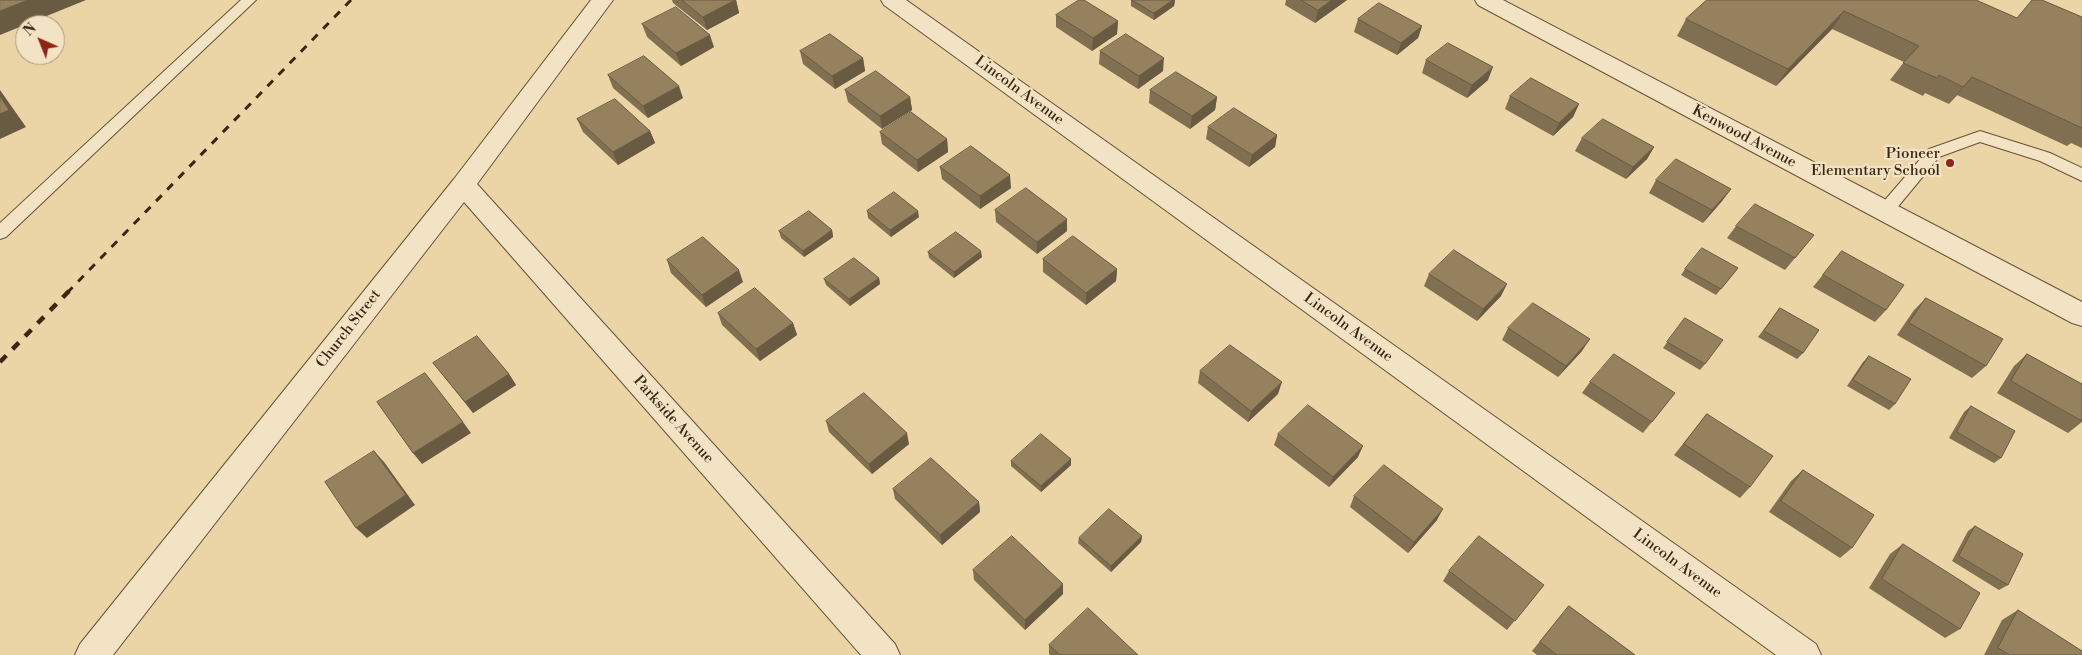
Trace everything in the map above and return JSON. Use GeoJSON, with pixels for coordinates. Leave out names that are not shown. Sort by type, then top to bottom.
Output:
{"type":"FeatureCollection","features":[{"type":"Feature","properties":{"kind":"street","name":"Church Street"},"geometry":{"type":"LineString","coordinates":[[92,655],[462,185],[602,0]]}},
{"type":"Feature","properties":{"kind":"street","name":"Lincoln Avenue"},"geometry":{"type":"LineString","coordinates":[[892,0],[1804,655]]}},
{"type":"Feature","properties":{"kind":"street","name":"Kenwood Avenue"},"geometry":{"type":"LineString","coordinates":[[1486,0],[2082,315]]}},
{"type":"Feature","properties":{"kind":"street","name":"Parkside Avenue"},"geometry":{"type":"LineString","coordinates":[[462,185],[883,655]]}},
{"type":"Feature","properties":{"kind":"lane"},"geometry":{"type":"LineString","coordinates":[[0,234],[249,0]]}},
{"type":"Feature","properties":{"kind":"lane"},"geometry":{"type":"LineString","coordinates":[[1885,211],[1934,153],[1980,136],[2045,157],[2082,175]]}},
{"type":"Feature","properties":{"kind":"building"},"geometry":{"type":"Polygon","coordinates":[[[0,0],[28,0],[0,11],[0,0]]]}},
{"type":"Feature","properties":{"kind":"building"},"geometry":{"type":"Polygon","coordinates":[[[682,0],[735,0],[703,17],[682,0]]]}},
{"type":"Feature","properties":{"kind":"building"},"geometry":{"type":"Polygon","coordinates":[[[1079,0],[1084,0],[1118,21],[1093,38],[1056,15],[1079,0]]]}},
{"type":"Feature","properties":{"kind":"building"},"geometry":{"type":"Polygon","coordinates":[[[1132,0],[1173,0],[1154,13],[1132,0]]]}},
{"type":"Feature","properties":{"kind":"building"},"geometry":{"type":"Polygon","coordinates":[[[1301,0],[1332,0],[1318,10],[1301,0]]]}},
{"type":"Feature","properties":{"kind":"building"},"geometry":{"type":"Polygon","coordinates":[[[1707,0],[1976,0],[2017,18],[2032,0],[2042,0],[2082,17],[2082,128],[1972,77],[1963,87],[1939,75],[1937,78],[1903,63],[1919,46],[1844,11],[1788,69],[1686,19],[1707,0]]]}},
{"type":"Feature","properties":{"kind":"building"},"geometry":{"type":"Polygon","coordinates":[[[1379,3],[1422,26],[1401,43],[1358,19],[1379,3]]]}},
{"type":"Feature","properties":{"kind":"building"},"geometry":{"type":"Polygon","coordinates":[[[676,7],[710,35],[676,53],[642,24],[676,7]]]}},
{"type":"Feature","properties":{"kind":"building"},"geometry":{"type":"Polygon","coordinates":[[[830,34],[863,58],[832,76],[800,51],[830,34]]]}},
{"type":"Feature","properties":{"kind":"building"},"geometry":{"type":"Polygon","coordinates":[[[1126,34],[1164,58],[1139,76],[1100,51],[1126,34]]]}},
{"type":"Feature","properties":{"kind":"building"},"geometry":{"type":"Polygon","coordinates":[[[1448,43],[1493,67],[1472,85],[1426,60],[1448,43]]]}},
{"type":"Feature","properties":{"kind":"building"},"geometry":{"type":"Polygon","coordinates":[[[644,56],[679,86],[643,106],[608,75],[644,56]]]}},
{"type":"Feature","properties":{"kind":"building"},"geometry":{"type":"Polygon","coordinates":[[[876,71],[910,97],[880,116],[845,90],[876,71]]]}},
{"type":"Feature","properties":{"kind":"building"},"geometry":{"type":"Polygon","coordinates":[[[1176,72],[1217,97],[1192,116],[1150,90],[1176,72]]]}},
{"type":"Feature","properties":{"kind":"building"},"geometry":{"type":"Polygon","coordinates":[[[1531,78],[1579,104],[1559,123],[1510,96],[1531,78]]]}},
{"type":"Feature","properties":{"kind":"building"},"geometry":{"type":"Polygon","coordinates":[[[0,96],[9,110],[0,114],[0,96]]]}},
{"type":"Feature","properties":{"kind":"building"},"geometry":{"type":"Polygon","coordinates":[[[615,99],[650,131],[613,152],[577,119],[615,99]]]}},
{"type":"Feature","properties":{"kind":"building"},"geometry":{"type":"Polygon","coordinates":[[[1234,108],[1277,135],[1252,155],[1208,127],[1234,108]]]}},
{"type":"Feature","properties":{"kind":"building"},"geometry":{"type":"Polygon","coordinates":[[[911,112],[947,139],[917,160],[880,132],[911,112]]]}},
{"type":"Feature","properties":{"kind":"building"},"geometry":{"type":"Polygon","coordinates":[[[1603,119],[1654,147],[1633,167],[1582,138],[1603,119]]]}},
{"type":"Feature","properties":{"kind":"building"},"geometry":{"type":"Polygon","coordinates":[[[971,146],[1010,175],[980,196],[940,167],[971,146]]]}},
{"type":"Feature","properties":{"kind":"building"},"geometry":{"type":"Polygon","coordinates":[[[1676,159],[1731,189],[1712,210],[1656,180],[1676,159]]]}},
{"type":"Feature","properties":{"kind":"building"},"geometry":{"type":"Polygon","coordinates":[[[1026,188],[1067,219],[1037,242],[995,210],[1026,188]]]}},
{"type":"Feature","properties":{"kind":"building"},"geometry":{"type":"Polygon","coordinates":[[[894,192],[918,211],[890,230],[867,211],[894,192]]]}},
{"type":"Feature","properties":{"kind":"building"},"geometry":{"type":"Polygon","coordinates":[[[1755,204],[1814,235],[1795,258],[1736,226],[1755,204]]]}},
{"type":"Feature","properties":{"kind":"building"},"geometry":{"type":"Polygon","coordinates":[[[809,211],[832,230],[803,251],[779,231],[809,211]]]}},
{"type":"Feature","properties":{"kind":"building"},"geometry":{"type":"Polygon","coordinates":[[[956,232],[981,251],[954,272],[928,252],[956,232]]]}},
{"type":"Feature","properties":{"kind":"building"},"geometry":{"type":"Polygon","coordinates":[[[1073,236],[1117,269],[1086,293],[1043,259],[1073,236]]]}},
{"type":"Feature","properties":{"kind":"building"},"geometry":{"type":"Polygon","coordinates":[[[703,237],[739,270],[702,295],[667,260],[703,237]]]}},
{"type":"Feature","properties":{"kind":"building"},"geometry":{"type":"Polygon","coordinates":[[[1702,248],[1738,268],[1721,289],[1685,269],[1702,248]]]}},
{"type":"Feature","properties":{"kind":"building"},"geometry":{"type":"Polygon","coordinates":[[[1454,250],[1507,284],[1483,309],[1429,274],[1454,250]]]}},
{"type":"Feature","properties":{"kind":"building"},"geometry":{"type":"Polygon","coordinates":[[[1842,251],[1904,285],[1886,310],[1823,275],[1842,251]]]}},
{"type":"Feature","properties":{"kind":"building"},"geometry":{"type":"Polygon","coordinates":[[[854,258],[879,278],[849,299],[824,279],[854,258]]]}},
{"type":"Feature","properties":{"kind":"building"},"geometry":{"type":"Polygon","coordinates":[[[755,288],[793,323],[756,349],[718,313],[755,288]]]}},
{"type":"Feature","properties":{"kind":"building"},"geometry":{"type":"Polygon","coordinates":[[[1926,298],[2003,339],[1986,366],[1909,323],[1926,298]]]}},
{"type":"Feature","properties":{"kind":"building"},"geometry":{"type":"Polygon","coordinates":[[[1533,303],[1590,339],[1566,366],[1508,328],[1533,303]]]}},
{"type":"Feature","properties":{"kind":"building"},"geometry":{"type":"Polygon","coordinates":[[[1780,308],[1819,330],[1803,353],[1764,331],[1780,308]]]}},
{"type":"Feature","properties":{"kind":"building"},"geometry":{"type":"Polygon","coordinates":[[[1685,318],[1723,340],[1705,364],[1667,342],[1685,318]]]}},
{"type":"Feature","properties":{"kind":"building"},"geometry":{"type":"Polygon","coordinates":[[[477,336],[509,374],[465,402],[433,363],[477,336]]]}},
{"type":"Feature","properties":{"kind":"building"},"geometry":{"type":"Polygon","coordinates":[[[1230,345],[1282,382],[1251,411],[1200,371],[1230,345]]]}},
{"type":"Feature","properties":{"kind":"building"},"geometry":{"type":"Polygon","coordinates":[[[1614,354],[1675,393],[1652,422],[1590,382],[1614,354]]]}},
{"type":"Feature","properties":{"kind":"building"},"geometry":{"type":"Polygon","coordinates":[[[2027,354],[2082,384],[2082,421],[2011,381],[2027,354]]]}},
{"type":"Feature","properties":{"kind":"building"},"geometry":{"type":"Polygon","coordinates":[[[1869,356],[1911,379],[1895,404],[1853,380],[1869,356]]]}},
{"type":"Feature","properties":{"kind":"building"},"geometry":{"type":"Polygon","coordinates":[[[425,373],[463,422],[413,453],[377,402],[425,373]]]}},
{"type":"Feature","properties":{"kind":"building"},"geometry":{"type":"Polygon","coordinates":[[[864,393],[907,433],[869,464],[826,421],[864,393]]]}},
{"type":"Feature","properties":{"kind":"building"},"geometry":{"type":"Polygon","coordinates":[[[1308,405],[1363,446],[1333,477],[1278,434],[1308,405]]]}},
{"type":"Feature","properties":{"kind":"building"},"geometry":{"type":"Polygon","coordinates":[[[1971,406],[2015,431],[2001,458],[1957,432],[1971,406]]]}},
{"type":"Feature","properties":{"kind":"building"},"geometry":{"type":"Polygon","coordinates":[[[1707,414],[1773,456],[1750,487],[1684,444],[1707,414]]]}},
{"type":"Feature","properties":{"kind":"building"},"geometry":{"type":"Polygon","coordinates":[[[1041,434],[1071,459],[1041,486],[1011,461],[1041,434]]]}},
{"type":"Feature","properties":{"kind":"building"},"geometry":{"type":"Polygon","coordinates":[[[374,451],[406,495],[356,528],[325,482],[374,451]]]}},
{"type":"Feature","properties":{"kind":"building"},"geometry":{"type":"Polygon","coordinates":[[[931,458],[979,502],[940,535],[893,489],[931,458]]]}},
{"type":"Feature","properties":{"kind":"building"},"geometry":{"type":"Polygon","coordinates":[[[1384,465],[1443,509],[1414,542],[1354,496],[1384,465]]]}},
{"type":"Feature","properties":{"kind":"building"},"geometry":{"type":"Polygon","coordinates":[[[1803,470],[1874,515],[1852,548],[1781,501],[1803,470]]]}},
{"type":"Feature","properties":{"kind":"building"},"geometry":{"type":"Polygon","coordinates":[[[1109,509],[1142,536],[1111,566],[1079,538],[1109,509]]]}},
{"type":"Feature","properties":{"kind":"building"},"geometry":{"type":"Polygon","coordinates":[[[1975,526],[2023,554],[2008,585],[1959,556],[1975,526]]]}},
{"type":"Feature","properties":{"kind":"building"},"geometry":{"type":"Polygon","coordinates":[[[1012,536],[1063,584],[1025,620],[973,570],[1012,536]]]}},
{"type":"Feature","properties":{"kind":"building"},"geometry":{"type":"Polygon","coordinates":[[[1479,536],[1544,585],[1515,621],[1449,571],[1479,536]]]}},
{"type":"Feature","properties":{"kind":"building"},"geometry":{"type":"Polygon","coordinates":[[[1903,544],[1980,593],[1960,629],[1882,579],[1903,544]]]}},
{"type":"Feature","properties":{"kind":"building"},"geometry":{"type":"Polygon","coordinates":[[[1569,606],[1635,655],[1557,655],[1540,642],[1569,606]]]}},
{"type":"Feature","properties":{"kind":"building"},"geometry":{"type":"Polygon","coordinates":[[[1088,608],[1138,655],[1060,655],[1049,645],[1088,608]]]}},
{"type":"Feature","properties":{"kind":"building"},"geometry":{"type":"Polygon","coordinates":[[[2018,610],[2082,651],[2082,655],[2010,655],[1998,648],[2018,610]]]}},
{"type":"Feature","properties":{"kind":"railway"},"geometry":{"type":"LineString","coordinates":[[67,293],[351,0]]}},
{"type":"Feature","properties":{"kind":"railway"},"geometry":{"type":"LineString","coordinates":[[0,362],[69,291]]}},
{"type":"Feature","properties":{"kind":"place","name":"Pioneer Elementary School"},"geometry":{"type":"Point","coordinates":[1950,163]}}]}
